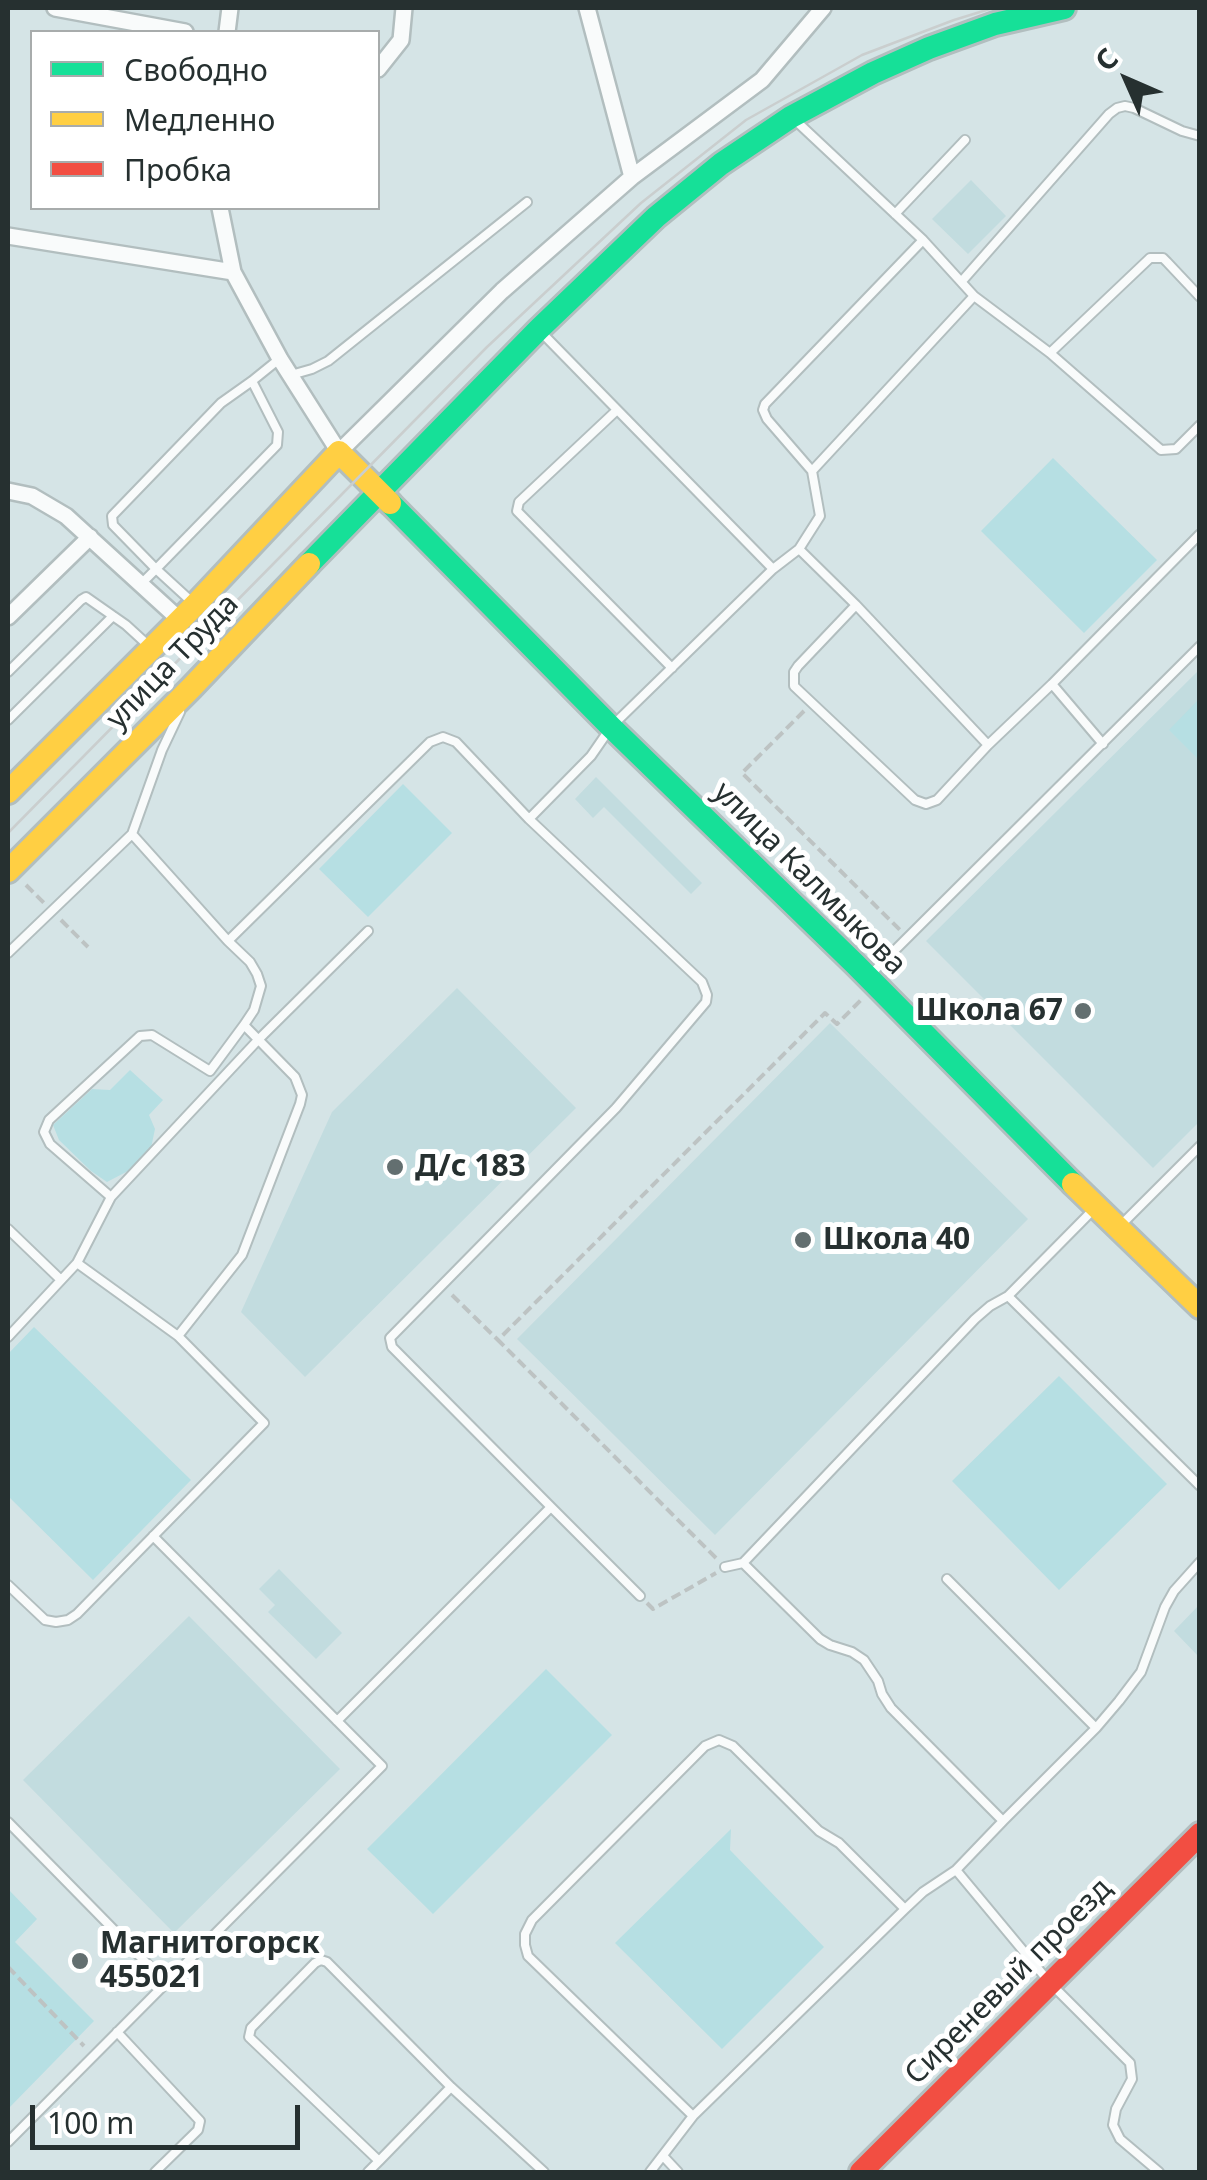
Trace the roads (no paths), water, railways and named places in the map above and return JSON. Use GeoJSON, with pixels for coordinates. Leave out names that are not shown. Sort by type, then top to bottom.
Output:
{"type":"FeatureCollection","features":[{"type":"Feature","properties":{"kind":"main road","name":"улица Труда"},"geometry":{"type":"LineString","coordinates":[[8,871],[191,688],[378,491],[656,216],[721,164],[791,117],[873,73],[995,24],[1064,8]]}},
{"type":"Feature","properties":{"kind":"main road","name":"улица Труда"},"geometry":{"type":"LineString","coordinates":[[8,792],[188,613],[339,452]]}},
{"type":"Feature","properties":{"kind":"main road"},"geometry":{"type":"LineString","coordinates":[[339,452],[378,491]]}},
{"type":"Feature","properties":{"kind":"main road","name":"улица Калмыкова"},"geometry":{"type":"LineString","coordinates":[[378,491],[611,727],[1200,1307]]}},
{"type":"Feature","properties":{"kind":"main road","name":"Сиреневый проезд"},"geometry":{"type":"LineString","coordinates":[[861,2172],[1200,1834]]}},
{"type":"Feature","properties":{"kind":"street"},"geometry":{"type":"LineString","coordinates":[[56,8],[174,30]]}},
{"type":"Feature","properties":{"kind":"street"},"geometry":{"type":"LineString","coordinates":[[380,66],[401,40],[404,8]]}},
{"type":"Feature","properties":{"kind":"street"},"geometry":{"type":"LineString","coordinates":[[587,8],[632,177]]}},
{"type":"Feature","properties":{"kind":"street"},"geometry":{"type":"LineString","coordinates":[[220,210],[233,272],[290,375],[339,452],[502,291],[632,177],[762,80],[822,8]]}},
{"type":"Feature","properties":{"kind":"street"},"geometry":{"type":"LineString","coordinates":[[8,236],[233,272]]}},
{"type":"Feature","properties":{"kind":"street"},"geometry":{"type":"LineString","coordinates":[[8,491],[32,496],[66,516],[140,585],[188,613]]}},
{"type":"Feature","properties":{"kind":"street"},"geometry":{"type":"LineString","coordinates":[[8,617],[90,538]]}},
{"type":"Feature","properties":{"kind":"lane"},"geometry":{"type":"LineString","coordinates":[[962,281],[1116,108],[1134,108],[1182,132],[1200,136]]}},
{"type":"Feature","properties":{"kind":"lane"},"geometry":{"type":"LineString","coordinates":[[791,117],[923,240],[974,296],[1050,353],[1161,450],[1176,449],[1200,424]]}},
{"type":"Feature","properties":{"kind":"lane"},"geometry":{"type":"LineString","coordinates":[[895,214],[964,140]]}},
{"type":"Feature","properties":{"kind":"lane"},"geometry":{"type":"LineString","coordinates":[[290,375],[328,361],[527,202]]}},
{"type":"Feature","properties":{"kind":"lane"},"geometry":{"type":"LineString","coordinates":[[529,820],[591,756],[611,727],[773,569],[800,549],[820,516],[812,471],[767,420],[765,404],[923,240]]}},
{"type":"Feature","properties":{"kind":"lane"},"geometry":{"type":"LineString","coordinates":[[1050,353],[1150,258],[1168,262],[1200,297]]}},
{"type":"Feature","properties":{"kind":"lane"},"geometry":{"type":"LineString","coordinates":[[812,471],[974,296]]}},
{"type":"Feature","properties":{"kind":"lane"},"geometry":{"type":"LineString","coordinates":[[539,329],[773,569]]}},
{"type":"Feature","properties":{"kind":"lane"},"geometry":{"type":"LineString","coordinates":[[188,613],[156,569],[113,525],[112,516],[221,403],[280,358]]}},
{"type":"Feature","properties":{"kind":"lane"},"geometry":{"type":"LineString","coordinates":[[140,585],[278,445],[278,432],[252,380]]}},
{"type":"Feature","properties":{"kind":"lane"},"geometry":{"type":"LineString","coordinates":[[617,410],[519,502],[517,511],[672,668]]}},
{"type":"Feature","properties":{"kind":"lane"},"geometry":{"type":"LineString","coordinates":[[856,605],[794,672],[794,686],[920,804],[932,804],[1200,534]]}},
{"type":"Feature","properties":{"kind":"lane"},"geometry":{"type":"LineString","coordinates":[[800,549],[988,746]]}},
{"type":"Feature","properties":{"kind":"lane"},"geometry":{"type":"LineString","coordinates":[[8,672],[83,598],[92,599],[126,624],[151,649]]}},
{"type":"Feature","properties":{"kind":"lane"},"geometry":{"type":"LineString","coordinates":[[8,720],[113,616]]}},
{"type":"Feature","properties":{"kind":"lane"},"geometry":{"type":"LineString","coordinates":[[871,982],[908,938],[1200,646]]}},
{"type":"Feature","properties":{"kind":"lane"},"geometry":{"type":"LineString","coordinates":[[1052,684],[1104,744]]}},
{"type":"Feature","properties":{"kind":"lane"},"geometry":{"type":"LineString","coordinates":[[8,953],[132,834],[162,750],[191,688]]}},
{"type":"Feature","properties":{"kind":"lane"},"geometry":{"type":"LineString","coordinates":[[228,940],[436,738],[450,738],[529,820],[702,982],[708,995],[702,1008],[616,1108],[392,1336],[390,1344],[640,1596]]}},
{"type":"Feature","properties":{"kind":"lane"},"geometry":{"type":"LineString","coordinates":[[132,834],[250,962],[261,986],[254,1010],[210,1071],[202,1100]]}},
{"type":"Feature","properties":{"kind":"lane"},"geometry":{"type":"LineString","coordinates":[[8,1337],[77,1262],[111,1196],[368,930]]}},
{"type":"Feature","properties":{"kind":"lane"},"geometry":{"type":"LineString","coordinates":[[178,1336],[242,1255],[302,1095],[295,1077],[244,1025]]}},
{"type":"Feature","properties":{"kind":"lane"},"geometry":{"type":"LineString","coordinates":[[111,1196],[46,1138],[49,1120],[140,1036],[152,1036],[210,1071]]}},
{"type":"Feature","properties":{"kind":"lane"},"geometry":{"type":"LineString","coordinates":[[1118,1228],[1200,1146]]}},
{"type":"Feature","properties":{"kind":"lane"},"geometry":{"type":"LineString","coordinates":[[725,1567],[743,1563],[975,1319],[1008,1296],[1096,1207]]}},
{"type":"Feature","properties":{"kind":"lane"},"geometry":{"type":"LineString","coordinates":[[8,1229],[61,1280]]}},
{"type":"Feature","properties":{"kind":"lane"},"geometry":{"type":"LineString","coordinates":[[8,1585],[45,1620],[68,1620],[264,1423],[178,1336],[77,1262]]}},
{"type":"Feature","properties":{"kind":"lane"},"geometry":{"type":"LineString","coordinates":[[1008,1296],[1200,1486]]}},
{"type":"Feature","properties":{"kind":"lane"},"geometry":{"type":"LineString","coordinates":[[337,1720],[550,1507]]}},
{"type":"Feature","properties":{"kind":"lane"},"geometry":{"type":"LineString","coordinates":[[8,2142],[382,1766],[153,1536]]}},
{"type":"Feature","properties":{"kind":"lane"},"geometry":{"type":"LineString","coordinates":[[650,2172],[693,2116],[905,1908],[956,1870],[1120,1702],[1141,1672],[1174,1591],[1200,1562]]}},
{"type":"Feature","properties":{"kind":"lane"},"geometry":{"type":"LineString","coordinates":[[743,1563],[820,1639],[864,1660],[891,1708],[1004,1821]]}},
{"type":"Feature","properties":{"kind":"lane"},"geometry":{"type":"LineString","coordinates":[[947,1579],[1096,1728]]}},
{"type":"Feature","properties":{"kind":"lane"},"geometry":{"type":"LineString","coordinates":[[693,2116],[528,1956],[525,1934],[532,1920],[705,1746],[719,1740],[733,1746],[905,1908]]}},
{"type":"Feature","properties":{"kind":"lane"},"geometry":{"type":"LineString","coordinates":[[8,1822],[166,1983]]}},
{"type":"Feature","properties":{"kind":"lane"},"geometry":{"type":"LineString","coordinates":[[956,1870],[1050,1984],[1130,2064],[1132,2079],[1116,2108],[1113,2124],[1120,2139],[1160,2172]]}},
{"type":"Feature","properties":{"kind":"lane"},"geometry":{"type":"LineString","coordinates":[[380,2161],[250,2037],[249,2031],[315,1962],[324,1960],[451,2087],[544,2172]]}},
{"type":"Feature","properties":{"kind":"lane"},"geometry":{"type":"LineString","coordinates":[[116,2032],[200,2121],[198,2130],[155,2172]]}},
{"type":"Feature","properties":{"kind":"lane"},"geometry":{"type":"LineString","coordinates":[[368,2172],[451,2087]]}},
{"type":"Feature","properties":{"kind":"lane"},"geometry":{"type":"LineString","coordinates":[[664,2156],[678,2172]]}},
{"type":"Feature","properties":{"kind":"tram line"},"geometry":{"type":"LineString","coordinates":[[8,833],[487,347],[641,203],[746,120],[862,55],[993,8]]}},
{"type":"Feature","properties":{"kind":"place","name":"Школа 67"},"geometry":{"type":"Point","coordinates":[1083,1011]}},
{"type":"Feature","properties":{"kind":"place","name":"Д/с 183"},"geometry":{"type":"Point","coordinates":[395,1167]}},
{"type":"Feature","properties":{"kind":"place","name":"Школа 40"},"geometry":{"type":"Point","coordinates":[803,1240]}},
{"type":"Feature","properties":{"kind":"place","name":"Магнитогорск 455021"},"geometry":{"type":"Point","coordinates":[80,1961]}}]}
